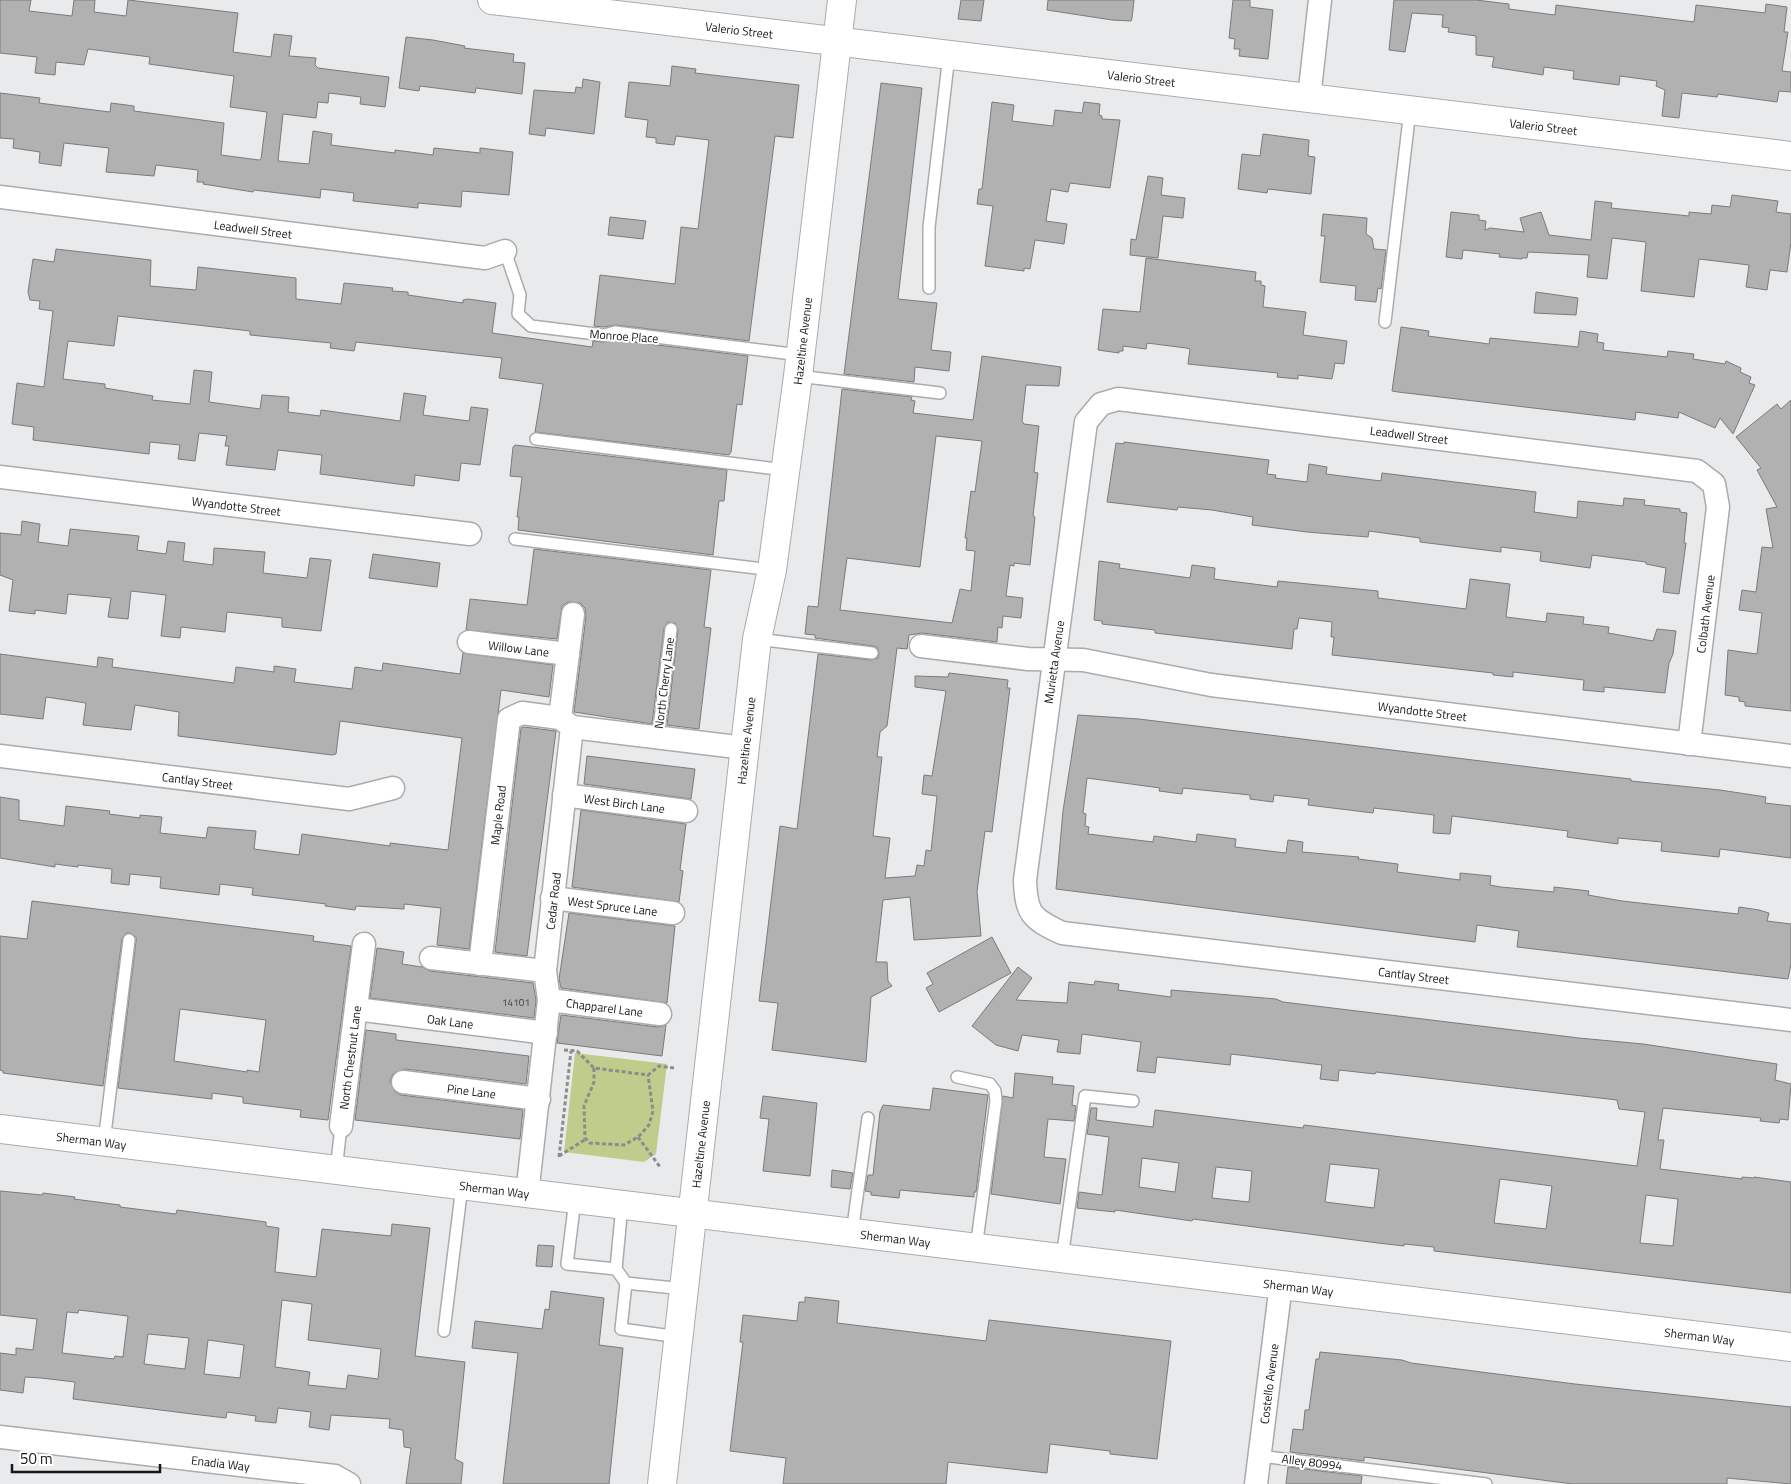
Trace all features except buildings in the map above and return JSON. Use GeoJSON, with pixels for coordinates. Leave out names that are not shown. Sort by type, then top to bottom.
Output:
{"type":"FeatureCollection","features":[{"type":"Feature","properties":{"kind":"street","name":"Valerio Street"},"geometry":{"type":"LineString","coordinates":[[492,0],[1791,156]]}},
{"type":"Feature","properties":{"kind":"street","name":"Hazeltine Avenue"},"geometry":{"type":"LineString","coordinates":[[662,1484],[758,639],[772,570],[799,365],[842,0]]}},
{"type":"Feature","properties":{"kind":"street"},"geometry":{"type":"LineString","coordinates":[[1309,98],[1320,0]]}},
{"type":"Feature","properties":{"kind":"street","name":"Leadwell Street"},"geometry":{"type":"LineString","coordinates":[[0,197],[485,258],[505,251]]}},
{"type":"Feature","properties":{"kind":"street","name":"Leadwell Street"},"geometry":{"type":"LineString","coordinates":[[1101,404],[1118,398],[1697,471],[1714,484]]}},
{"type":"Feature","properties":{"kind":"street","name":"Murietta Avenue"},"geometry":{"type":"LineString","coordinates":[[1038,922],[1026,903],[1025,880],[1086,422],[1101,404]]}},
{"type":"Feature","properties":{"kind":"street","name":"Wyandotte Street"},"geometry":{"type":"LineString","coordinates":[[0,477],[470,534]]}},
{"type":"Feature","properties":{"kind":"street","name":"Colbath Avenue"},"geometry":{"type":"LineString","coordinates":[[1689,744],[1718,507],[1714,484]]}},
{"type":"Feature","properties":{"kind":"street","name":"Cedar Road"},"geometry":{"type":"LineString","coordinates":[[527,1194],[549,1000],[545,971],[564,795],[568,654],[573,614]]}},
{"type":"Feature","properties":{"kind":"street","name":"Willow Lane"},"geometry":{"type":"LineString","coordinates":[[469,642],[568,654]]}},
{"type":"Feature","properties":{"kind":"street","name":"Wyandotte Street"},"geometry":{"type":"LineString","coordinates":[[921,646],[1028,659],[1083,660],[1211,685],[1791,756]]}},
{"type":"Feature","properties":{"kind":"street","name":"Maple Road"},"geometry":{"type":"LineString","coordinates":[[480,964],[509,719],[522,713],[658,738],[745,748]]}},
{"type":"Feature","properties":{"kind":"street","name":"Cantlay Street"},"geometry":{"type":"LineString","coordinates":[[0,756],[349,799],[393,788]]}},
{"type":"Feature","properties":{"kind":"street","name":"West Birch Lane"},"geometry":{"type":"LineString","coordinates":[[564,795],[686,811]]}},
{"type":"Feature","properties":{"kind":"street","name":"West Spruce Lane"},"geometry":{"type":"LineString","coordinates":[[552,898],[673,913]]}},
{"type":"Feature","properties":{"kind":"street","name":"Cantlay Street"},"geometry":{"type":"LineString","coordinates":[[1038,922],[1062,933],[1791,1020]]}},
{"type":"Feature","properties":{"kind":"street","name":"North Chestnut Lane"},"geometry":{"type":"LineString","coordinates":[[342,1126],[364,944]]}},
{"type":"Feature","properties":{"kind":"street"},"geometry":{"type":"LineString","coordinates":[[431,958],[545,971]]}},
{"type":"Feature","properties":{"kind":"street","name":"Chapparel Lane"},"geometry":{"type":"LineString","coordinates":[[549,1000],[660,1014]]}},
{"type":"Feature","properties":{"kind":"street","name":"Oak Lane"},"geometry":{"type":"LineString","coordinates":[[356,1009],[545,1040]]}},
{"type":"Feature","properties":{"kind":"street","name":"Pine Lane"},"geometry":{"type":"LineString","coordinates":[[403,1082],[539,1099]]}},
{"type":"Feature","properties":{"kind":"street","name":"Sherman Way"},"geometry":{"type":"LineString","coordinates":[[0,1129],[1791,1346]]}},
{"type":"Feature","properties":{"kind":"street","name":"Costello Avenue"},"geometry":{"type":"LineString","coordinates":[[1256,1484],[1281,1284]]}},
{"type":"Feature","properties":{"kind":"street","name":"Enadia Way"},"geometry":{"type":"LineString","coordinates":[[0,1436],[335,1476],[350,1484]]}},
{"type":"Feature","properties":{"kind":"lane"},"geometry":{"type":"LineString","coordinates":[[930,288],[929,228],[949,55]]}},
{"type":"Feature","properties":{"kind":"lane"},"geometry":{"type":"LineString","coordinates":[[1385,322],[1410,110]]}},
{"type":"Feature","properties":{"kind":"lane","name":"Monroe Place"},"geometry":{"type":"LineString","coordinates":[[505,251],[520,295],[518,314],[531,326],[604,335],[614,332],[799,365]]}},
{"type":"Feature","properties":{"kind":"lane"},"geometry":{"type":"LineString","coordinates":[[799,365],[940,393]]}},
{"type":"Feature","properties":{"kind":"lane"},"geometry":{"type":"LineString","coordinates":[[536,439],[785,470]]}},
{"type":"Feature","properties":{"kind":"lane"},"geometry":{"type":"LineString","coordinates":[[515,538],[772,570]]}},
{"type":"Feature","properties":{"kind":"lane","name":"North Cherry Lane"},"geometry":{"type":"LineString","coordinates":[[658,738],[671,629]]}},
{"type":"Feature","properties":{"kind":"lane"},"geometry":{"type":"LineString","coordinates":[[758,639],[872,653]]}},
{"type":"Feature","properties":{"kind":"lane"},"geometry":{"type":"LineString","coordinates":[[104,1142],[130,940]]}},
{"type":"Feature","properties":{"kind":"lane"},"geometry":{"type":"LineString","coordinates":[[956,1077],[990,1084],[995,1096],[976,1248]]}},
{"type":"Feature","properties":{"kind":"lane"},"geometry":{"type":"LineString","coordinates":[[1062,1258],[1085,1096],[1133,1101]]}},
{"type":"Feature","properties":{"kind":"lane"},"geometry":{"type":"LineString","coordinates":[[852,1233],[868,1118]]}},
{"type":"Feature","properties":{"kind":"lane","name":"North Chestnut Lane"},"geometry":{"type":"LineString","coordinates":[[336,1171],[342,1126]]}},
{"type":"Feature","properties":{"kind":"lane"},"geometry":{"type":"LineString","coordinates":[[444,1331],[462,1186]]}},
{"type":"Feature","properties":{"kind":"lane"},"geometry":{"type":"LineString","coordinates":[[575,1200],[567,1264],[616,1270]]}},
{"type":"Feature","properties":{"kind":"lane"},"geometry":{"type":"LineString","coordinates":[[622,1205],[616,1270],[626,1283],[621,1329],[679,1337]]}},
{"type":"Feature","properties":{"kind":"lane"},"geometry":{"type":"LineString","coordinates":[[626,1283],[684,1289]]}},
{"type":"Feature","properties":{"kind":"lane","name":"Alley 80994"},"geometry":{"type":"LineString","coordinates":[[1260,1456],[1486,1484]]}},
{"type":"Feature","properties":{"kind":"path"},"geometry":{"type":"LineString","coordinates":[[545,1040],[571,1051],[577,1051],[594,1068],[648,1074],[659,1066],[674,1068]]}},
{"type":"Feature","properties":{"kind":"path"},"geometry":{"type":"LineString","coordinates":[[571,1051],[559,1157],[586,1139]]}},
{"type":"Feature","properties":{"kind":"path"},"geometry":{"type":"LineString","coordinates":[[594,1068],[594,1082],[584,1106],[586,1139],[590,1143],[624,1145],[638,1137],[649,1125],[652,1111],[648,1074]]}},
{"type":"Feature","properties":{"kind":"path"},"geometry":{"type":"LineString","coordinates":[[638,1137],[660,1167]]}},
{"type":"Feature","properties":{"kind":"green space"},"geometry":{"type":"Polygon","coordinates":[[[575,1053],[667,1064],[656,1154],[644,1162],[564,1152],[575,1053]]]}}]}
